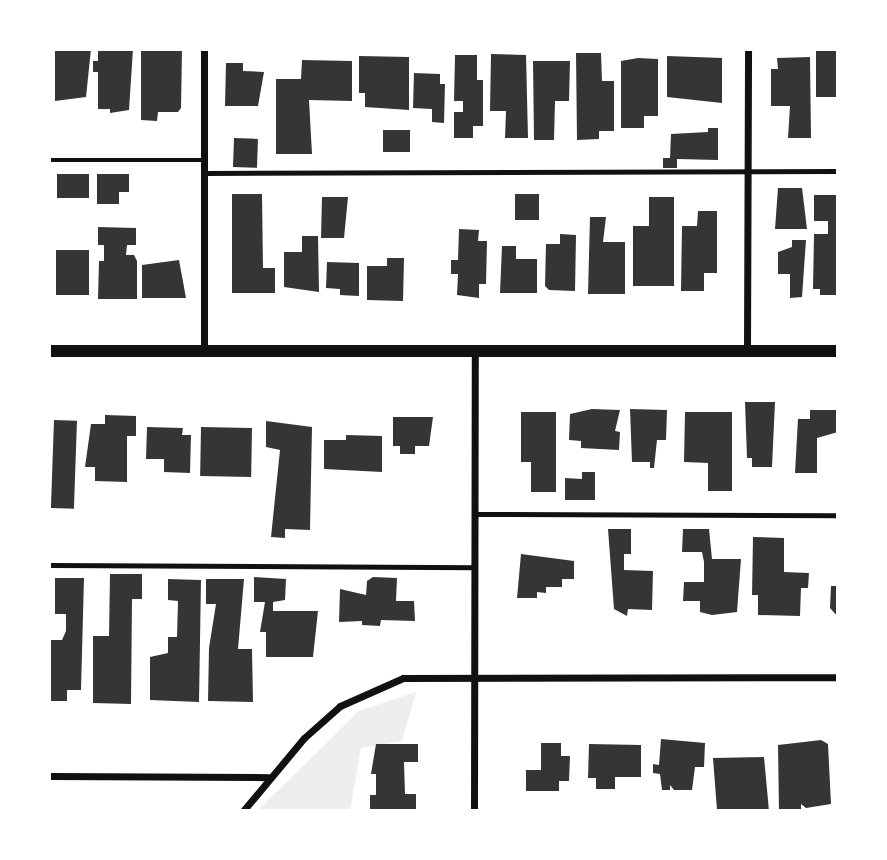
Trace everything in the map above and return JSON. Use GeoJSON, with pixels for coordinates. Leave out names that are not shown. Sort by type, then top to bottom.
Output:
{"type":"FeatureCollection","features":[{"type":"Feature","properties":{"kind":"main road"},"geometry":{"type":"LineString","coordinates":[[49,351],[838,351]]}},
{"type":"Feature","properties":{"kind":"street"},"geometry":{"type":"LineString","coordinates":[[204,49],[204,351]]}},
{"type":"Feature","properties":{"kind":"street"},"geometry":{"type":"LineString","coordinates":[[747,350],[748,49]]}},
{"type":"Feature","properties":{"kind":"street"},"geometry":{"type":"LineString","coordinates":[[474,811],[475,351]]}},
{"type":"Feature","properties":{"kind":"street"},"geometry":{"type":"LineString","coordinates":[[243,811],[270,777],[340,706],[376,687],[403,678],[474,675],[838,677]]}},
{"type":"Feature","properties":{"kind":"street"},"geometry":{"type":"LineString","coordinates":[[49,776],[270,777]]}},
{"type":"Feature","properties":{"kind":"lane"},"geometry":{"type":"LineString","coordinates":[[49,160],[205,160]]}},
{"type":"Feature","properties":{"kind":"lane"},"geometry":{"type":"LineString","coordinates":[[204,173],[838,171]]}},
{"type":"Feature","properties":{"kind":"lane"},"geometry":{"type":"LineString","coordinates":[[475,514],[838,515]]}},
{"type":"Feature","properties":{"kind":"lane"},"geometry":{"type":"LineString","coordinates":[[49,565],[475,568]]}},
{"type":"Feature","properties":{"kind":"shaded area"},"geometry":{"type":"Polygon","coordinates":[[[416,692],[402,741],[361,748],[350,811],[257,811],[359,711],[416,692]]]}},
{"type":"Feature","properties":{"kind":"building"},"geometry":{"type":"Polygon","coordinates":[[[55,49],[91,49],[86,97],[55,101],[55,49]]]}},
{"type":"Feature","properties":{"kind":"building"},"geometry":{"type":"Polygon","coordinates":[[[98,49],[133,49],[129,110],[110,113],[110,109],[98,109],[98,72],[93,72],[93,61],[98,61],[98,49]]]}},
{"type":"Feature","properties":{"kind":"building"},"geometry":{"type":"Polygon","coordinates":[[[141,49],[182,49],[181,108],[178,112],[158,112],[157,121],[141,120],[141,49]]]}},
{"type":"Feature","properties":{"kind":"building"},"geometry":{"type":"Polygon","coordinates":[[[816,51],[838,51],[838,97],[816,97],[816,51]]]}},
{"type":"Feature","properties":{"kind":"building"},"geometry":{"type":"Polygon","coordinates":[[[576,53],[601,53],[602,81],[614,81],[614,131],[599,131],[599,139],[577,140],[576,53]]]}},
{"type":"Feature","properties":{"kind":"building"},"geometry":{"type":"Polygon","coordinates":[[[491,54],[526,55],[528,138],[505,138],[506,111],[490,111],[491,54]]]}},
{"type":"Feature","properties":{"kind":"building"},"geometry":{"type":"Polygon","coordinates":[[[455,55],[477,55],[477,80],[483,80],[483,126],[473,126],[473,138],[454,138],[454,112],[463,112],[463,101],[454,101],[455,55]]]}},
{"type":"Feature","properties":{"kind":"building"},"geometry":{"type":"Polygon","coordinates":[[[359,56],[409,57],[409,110],[365,107],[365,93],[359,93],[359,56]]]}},
{"type":"Feature","properties":{"kind":"building"},"geometry":{"type":"Polygon","coordinates":[[[667,56],[722,58],[722,103],[667,97],[667,56]]]}},
{"type":"Feature","properties":{"kind":"building"},"geometry":{"type":"Polygon","coordinates":[[[810,57],[811,138],[788,138],[790,106],[771,106],[771,69],[778,69],[777,58],[810,57]]]}},
{"type":"Feature","properties":{"kind":"building"},"geometry":{"type":"Polygon","coordinates":[[[658,59],[658,116],[644,116],[644,128],[621,128],[621,61],[658,59]]]}},
{"type":"Feature","properties":{"kind":"building"},"geometry":{"type":"Polygon","coordinates":[[[302,60],[352,61],[352,101],[309,100],[312,154],[276,154],[276,79],[301,79],[302,60]]]}},
{"type":"Feature","properties":{"kind":"building"},"geometry":{"type":"Polygon","coordinates":[[[533,61],[570,61],[569,101],[555,101],[554,140],[534,140],[533,61]]]}},
{"type":"Feature","properties":{"kind":"building"},"geometry":{"type":"Polygon","coordinates":[[[226,63],[243,63],[243,71],[264,72],[258,106],[225,106],[226,63]]]}},
{"type":"Feature","properties":{"kind":"building"},"geometry":{"type":"Polygon","coordinates":[[[414,73],[440,74],[440,84],[445,84],[444,123],[432,122],[432,109],[413,108],[414,73]]]}},
{"type":"Feature","properties":{"kind":"building"},"geometry":{"type":"Polygon","coordinates":[[[708,128],[718,128],[718,160],[677,159],[677,168],[663,168],[663,158],[670,158],[671,134],[708,132],[708,128]]]}},
{"type":"Feature","properties":{"kind":"building"},"geometry":{"type":"Polygon","coordinates":[[[383,130],[410,130],[410,152],[383,152],[383,130]]]}},
{"type":"Feature","properties":{"kind":"building"},"geometry":{"type":"Polygon","coordinates":[[[234,138],[258,139],[257,168],[233,167],[234,138]]]}},
{"type":"Feature","properties":{"kind":"building"},"geometry":{"type":"Polygon","coordinates":[[[57,174],[89,174],[89,198],[57,198],[57,174]]]}},
{"type":"Feature","properties":{"kind":"building"},"geometry":{"type":"Polygon","coordinates":[[[97,174],[129,174],[129,192],[119,192],[119,204],[97,204],[97,174]]]}},
{"type":"Feature","properties":{"kind":"building"},"geometry":{"type":"Polygon","coordinates":[[[778,188],[802,188],[807,229],[775,229],[778,188]]]}},
{"type":"Feature","properties":{"kind":"building"},"geometry":{"type":"Polygon","coordinates":[[[232,194],[262,194],[263,268],[275,268],[275,293],[232,293],[232,194]]]}},
{"type":"Feature","properties":{"kind":"building"},"geometry":{"type":"Polygon","coordinates":[[[515,194],[539,194],[539,220],[515,220],[515,194]]]}},
{"type":"Feature","properties":{"kind":"building"},"geometry":{"type":"Polygon","coordinates":[[[814,195],[838,195],[838,295],[820,295],[820,289],[813,289],[814,234],[828,234],[828,221],[814,221],[814,195]]]}},
{"type":"Feature","properties":{"kind":"building"},"geometry":{"type":"Polygon","coordinates":[[[322,197],[348,197],[344,238],[321,238],[322,197]]]}},
{"type":"Feature","properties":{"kind":"building"},"geometry":{"type":"Polygon","coordinates":[[[649,197],[674,197],[674,286],[633,286],[633,226],[649,226],[649,197]]]}},
{"type":"Feature","properties":{"kind":"building"},"geometry":{"type":"Polygon","coordinates":[[[698,211],[717,211],[717,273],[704,273],[704,291],[681,291],[682,226],[697,226],[698,211]]]}},
{"type":"Feature","properties":{"kind":"building"},"geometry":{"type":"Polygon","coordinates":[[[590,217],[606,217],[603,242],[625,242],[625,294],[588,294],[590,217]]]}},
{"type":"Feature","properties":{"kind":"building"},"geometry":{"type":"Polygon","coordinates":[[[98,227],[136,228],[136,245],[127,245],[126,255],[134,255],[137,261],[137,299],[98,299],[99,261],[104,261],[104,245],[98,245],[98,227]]]}},
{"type":"Feature","properties":{"kind":"building"},"geometry":{"type":"Polygon","coordinates":[[[459,229],[479,230],[478,241],[487,241],[486,284],[479,284],[479,298],[457,295],[458,274],[451,274],[451,260],[458,260],[459,229]]]}},
{"type":"Feature","properties":{"kind":"building"},"geometry":{"type":"Polygon","coordinates":[[[560,234],[576,235],[575,291],[549,290],[545,286],[546,244],[560,244],[560,234]]]}},
{"type":"Feature","properties":{"kind":"building"},"geometry":{"type":"Polygon","coordinates":[[[302,236],[318,236],[319,292],[284,287],[284,252],[302,252],[302,236]]]}},
{"type":"Feature","properties":{"kind":"building"},"geometry":{"type":"Polygon","coordinates":[[[792,240],[806,240],[802,297],[790,298],[790,274],[778,274],[778,252],[792,247],[792,240]]]}},
{"type":"Feature","properties":{"kind":"building"},"geometry":{"type":"Polygon","coordinates":[[[502,246],[516,246],[516,259],[537,259],[537,293],[500,293],[502,246]]]}},
{"type":"Feature","properties":{"kind":"building"},"geometry":{"type":"Polygon","coordinates":[[[56,250],[89,250],[89,295],[56,295],[56,250]]]}},
{"type":"Feature","properties":{"kind":"building"},"geometry":{"type":"Polygon","coordinates":[[[387,258],[404,258],[403,301],[367,300],[367,266],[387,266],[387,258]]]}},
{"type":"Feature","properties":{"kind":"building"},"geometry":{"type":"Polygon","coordinates":[[[179,260],[186,298],[142,298],[142,265],[179,260]]]}},
{"type":"Feature","properties":{"kind":"building"},"geometry":{"type":"Polygon","coordinates":[[[327,262],[359,263],[359,296],[340,295],[340,289],[326,288],[327,262]]]}},
{"type":"Feature","properties":{"kind":"building"},"geometry":{"type":"Polygon","coordinates":[[[745,402],[775,402],[772,467],[752,467],[752,458],[747,458],[745,402]]]}},
{"type":"Feature","properties":{"kind":"building"},"geometry":{"type":"Polygon","coordinates":[[[592,409],[620,410],[615,431],[620,432],[619,450],[581,448],[581,441],[569,440],[570,414],[592,409]]]}},
{"type":"Feature","properties":{"kind":"building"},"geometry":{"type":"Polygon","coordinates":[[[630,409],[667,410],[666,440],[657,440],[654,468],[650,468],[650,462],[632,462],[630,409]]]}},
{"type":"Feature","properties":{"kind":"building"},"geometry":{"type":"Polygon","coordinates":[[[810,410],[838,410],[838,432],[817,438],[817,473],[795,473],[798,419],[810,419],[810,410]]]}},
{"type":"Feature","properties":{"kind":"building"},"geometry":{"type":"Polygon","coordinates":[[[521,412],[556,412],[556,492],[531,492],[531,462],[521,462],[521,412]]]}},
{"type":"Feature","properties":{"kind":"building"},"geometry":{"type":"Polygon","coordinates":[[[685,412],[732,412],[732,491],[708,491],[708,463],[684,462],[685,412]]]}},
{"type":"Feature","properties":{"kind":"building"},"geometry":{"type":"Polygon","coordinates":[[[105,415],[136,416],[136,436],[127,436],[127,482],[95,481],[95,467],[85,467],[91,424],[105,424],[105,415]]]}},
{"type":"Feature","properties":{"kind":"building"},"geometry":{"type":"Polygon","coordinates":[[[393,417],[433,417],[429,446],[415,446],[415,454],[400,454],[400,446],[393,446],[393,417]]]}},
{"type":"Feature","properties":{"kind":"building"},"geometry":{"type":"Polygon","coordinates":[[[54,420],[77,421],[74,509],[51,508],[54,420]]]}},
{"type":"Feature","properties":{"kind":"building"},"geometry":{"type":"Polygon","coordinates":[[[266,421],[312,427],[310,530],[285,529],[285,538],[271,537],[280,450],[266,447],[266,421]]]}},
{"type":"Feature","properties":{"kind":"building"},"geometry":{"type":"Polygon","coordinates":[[[147,427],[183,428],[182,435],[191,435],[190,473],[164,472],[164,459],[146,459],[147,427]]]}},
{"type":"Feature","properties":{"kind":"building"},"geometry":{"type":"Polygon","coordinates":[[[201,427],[252,428],[251,477],[200,476],[201,427]]]}},
{"type":"Feature","properties":{"kind":"building"},"geometry":{"type":"Polygon","coordinates":[[[346,435],[382,436],[382,472],[324,469],[324,440],[346,440],[346,435]]]}},
{"type":"Feature","properties":{"kind":"building"},"geometry":{"type":"Polygon","coordinates":[[[582,472],[595,472],[595,500],[565,500],[565,478],[582,479],[582,472]]]}},
{"type":"Feature","properties":{"kind":"building"},"geometry":{"type":"Polygon","coordinates":[[[608,529],[631,529],[631,554],[624,554],[624,570],[653,571],[652,610],[628,609],[627,616],[614,609],[608,529]]]}},
{"type":"Feature","properties":{"kind":"building"},"geometry":{"type":"Polygon","coordinates":[[[683,529],[709,529],[712,559],[741,559],[737,612],[712,615],[700,612],[700,601],[683,601],[684,582],[704,582],[704,562],[702,552],[682,552],[683,529]]]}},
{"type":"Feature","properties":{"kind":"building"},"geometry":{"type":"Polygon","coordinates":[[[753,537],[784,538],[784,572],[809,573],[808,588],[801,588],[800,616],[758,615],[758,595],[752,595],[753,537]]]}},
{"type":"Feature","properties":{"kind":"building"},"geometry":{"type":"Polygon","coordinates":[[[521,554],[574,561],[574,579],[562,579],[562,587],[546,587],[546,593],[537,592],[537,598],[517,598],[521,554]]]}},
{"type":"Feature","properties":{"kind":"building"},"geometry":{"type":"Polygon","coordinates":[[[110,574],[142,574],[142,599],[132,599],[131,704],[93,703],[93,636],[109,636],[110,574]]]}},
{"type":"Feature","properties":{"kind":"building"},"geometry":{"type":"Polygon","coordinates":[[[254,577],[286,579],[285,600],[273,602],[273,611],[318,611],[313,657],[266,657],[266,632],[260,632],[265,602],[254,602],[254,577]]]}},
{"type":"Feature","properties":{"kind":"building"},"geometry":{"type":"Polygon","coordinates":[[[373,577],[397,578],[396,601],[414,601],[415,621],[381,620],[380,626],[362,625],[362,621],[339,622],[340,589],[366,595],[367,581],[373,577]]]}},
{"type":"Feature","properties":{"kind":"building"},"geometry":{"type":"Polygon","coordinates":[[[55,578],[84,578],[81,690],[67,690],[67,701],[50,701],[49,640],[62,640],[66,631],[66,614],[55,614],[55,578]]]}},
{"type":"Feature","properties":{"kind":"building"},"geometry":{"type":"Polygon","coordinates":[[[168,579],[201,580],[199,702],[150,700],[150,657],[168,653],[168,637],[177,637],[178,601],[168,600],[168,579]]]}},
{"type":"Feature","properties":{"kind":"building"},"geometry":{"type":"Polygon","coordinates":[[[206,579],[244,579],[238,649],[252,649],[253,702],[208,701],[209,648],[216,604],[206,604],[206,579]]]}},
{"type":"Feature","properties":{"kind":"building"},"geometry":{"type":"Polygon","coordinates":[[[831,586],[838,586],[838,617],[830,608],[831,586]]]}},
{"type":"Feature","properties":{"kind":"building"},"geometry":{"type":"Polygon","coordinates":[[[661,739],[705,743],[704,767],[695,767],[692,790],[674,790],[670,785],[670,790],[662,790],[660,774],[653,773],[653,764],[659,765],[661,739]]]}},
{"type":"Feature","properties":{"kind":"building"},"geometry":{"type":"Polygon","coordinates":[[[821,740],[828,744],[831,804],[806,808],[801,804],[801,811],[779,811],[778,745],[821,740]]]}},
{"type":"Feature","properties":{"kind":"building"},"geometry":{"type":"Polygon","coordinates":[[[541,743],[561,743],[561,756],[570,756],[569,781],[559,781],[559,791],[526,791],[526,770],[541,770],[541,743]]]}},
{"type":"Feature","properties":{"kind":"building"},"geometry":{"type":"Polygon","coordinates":[[[376,744],[418,744],[418,762],[404,762],[405,794],[416,794],[416,811],[370,811],[370,795],[376,795],[376,774],[371,774],[376,744]]]}},
{"type":"Feature","properties":{"kind":"building"},"geometry":{"type":"Polygon","coordinates":[[[589,744],[641,745],[641,777],[615,777],[615,789],[596,789],[596,778],[588,778],[589,744]]]}},
{"type":"Feature","properties":{"kind":"building"},"geometry":{"type":"Polygon","coordinates":[[[764,757],[769,811],[717,810],[713,758],[764,757]]]}}]}
